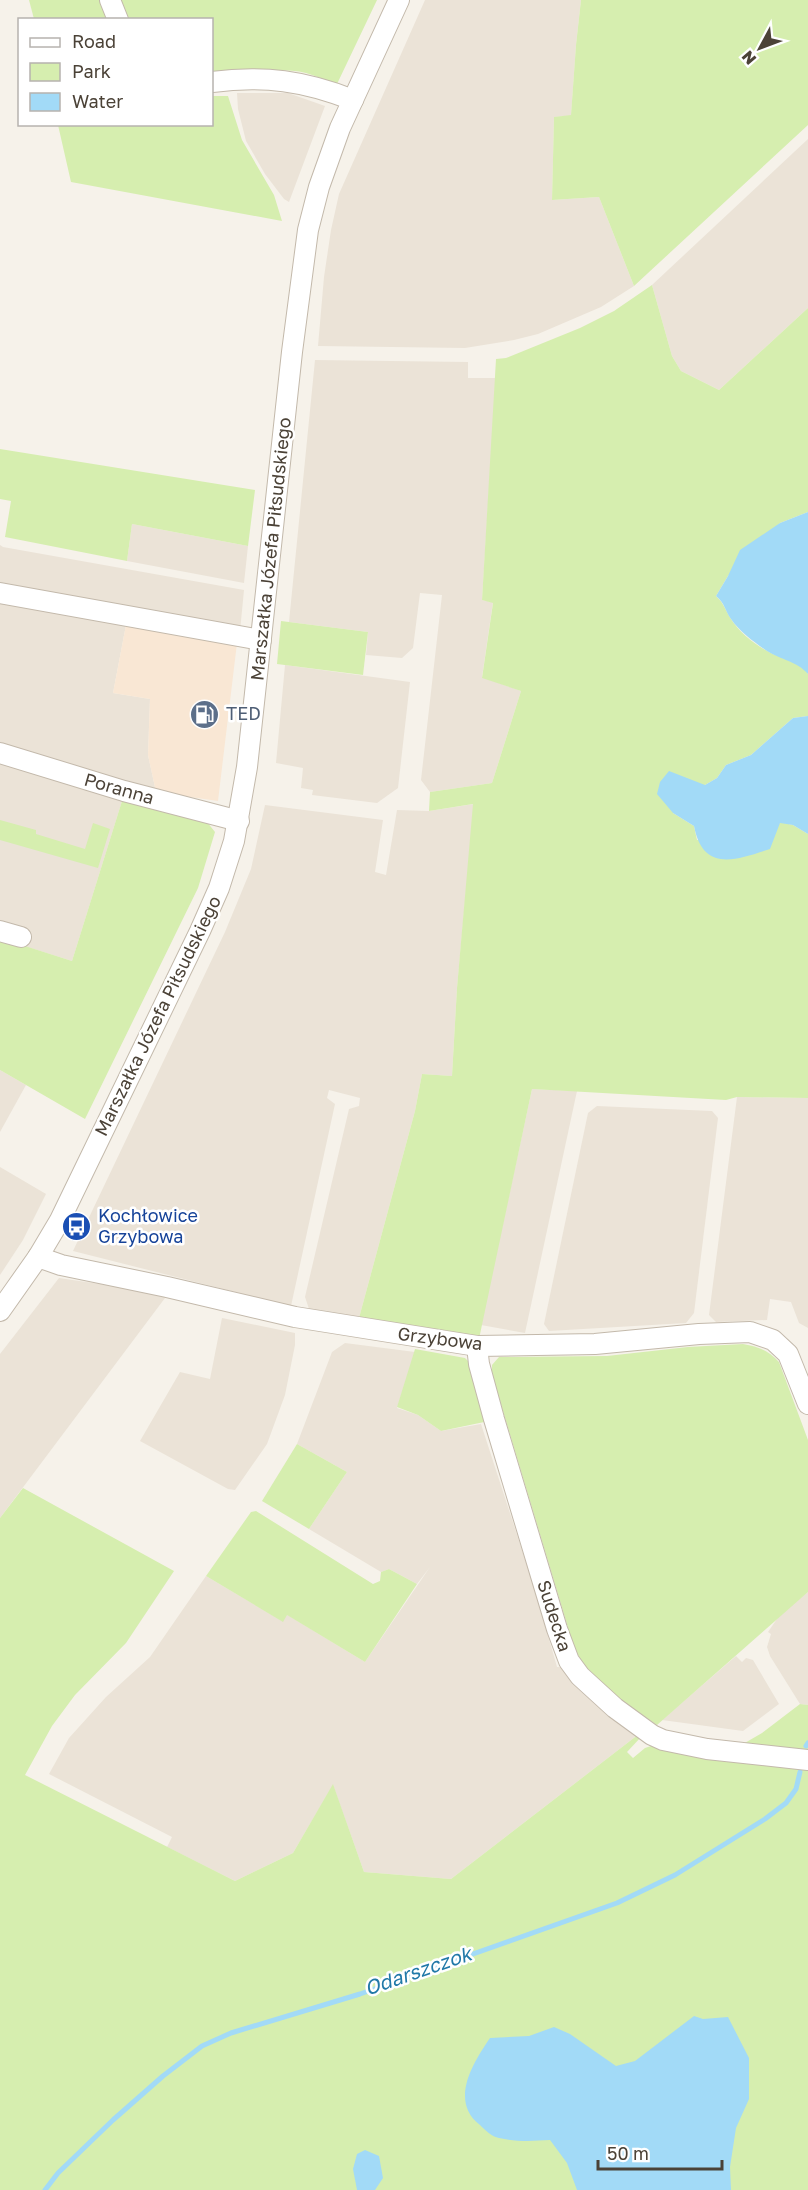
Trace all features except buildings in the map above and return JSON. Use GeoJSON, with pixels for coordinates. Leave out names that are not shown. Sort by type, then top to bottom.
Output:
{"type":"FeatureCollection","features":[{"type":"Feature","properties":{"kind":"street"},"geometry":{"type":"LineString","coordinates":[[110,0],[117,18]]}},
{"type":"Feature","properties":{"kind":"street","name":"Marszałka Józefa Piłsudskiego"},"geometry":{"type":"LineString","coordinates":[[0,1311],[38,1257],[60,1220],[200,931],[228,861],[239,821],[247,767],[292,351],[308,230],[327,165],[353,100],[399,0]]}},
{"type":"Feature","properties":{"kind":"street"},"geometry":{"type":"LineString","coordinates":[[213,82],[280,80],[301,83],[353,100]]}},
{"type":"Feature","properties":{"kind":"street"},"geometry":{"type":"LineString","coordinates":[[0,593],[261,640]]}},
{"type":"Feature","properties":{"kind":"street","name":"Poranna"},"geometry":{"type":"LineString","coordinates":[[0,753],[124,791],[239,821]]}},
{"type":"Feature","properties":{"kind":"street"},"geometry":{"type":"LineString","coordinates":[[0,931],[21,937]]}},
{"type":"Feature","properties":{"kind":"street","name":"Grzybowa"},"geometry":{"type":"LineString","coordinates":[[38,1257],[61,1265],[295,1317],[477,1346],[595,1344],[699,1334],[750,1332],[773,1340],[788,1354],[808,1404]]}},
{"type":"Feature","properties":{"kind":"street","name":"Sudecka"},"geometry":{"type":"LineString","coordinates":[[477,1346],[479,1364],[491,1408],[557,1629],[569,1661],[580,1676],[615,1708],[640,1727],[663,1740],[707,1749],[808,1760]]}},
{"type":"Feature","properties":{"kind":"shaded area"},"geometry":{"type":"Polygon","coordinates":[[[425,0],[581,0],[571,116],[554,117],[552,200],[599,197],[634,286],[601,307],[538,334],[514,340],[465,348],[318,346],[324,277],[339,194],[425,0]]]}},
{"type":"Feature","properties":{"kind":"shaded area"},"geometry":{"type":"Polygon","coordinates":[[[237,93],[288,93],[325,106],[289,202],[284,199],[265,174],[246,141],[238,109],[237,93]]]}},
{"type":"Feature","properties":{"kind":"shaded area"},"geometry":{"type":"Polygon","coordinates":[[[808,139],[808,308],[719,390],[681,371],[672,356],[652,285],[808,139]]]}},
{"type":"Feature","properties":{"kind":"shaded area"},"geometry":{"type":"Polygon","coordinates":[[[315,360],[468,362],[468,378],[496,378],[482,600],[493,602],[482,677],[521,691],[492,783],[430,792],[421,780],[442,595],[420,593],[413,648],[402,658],[366,655],[368,632],[289,622],[315,360]]]}},
{"type":"Feature","properties":{"kind":"shaded area"},"geometry":{"type":"Polygon","coordinates":[[[132,524],[248,546],[244,583],[127,561],[132,524]]]}},
{"type":"Feature","properties":{"kind":"shaded area"},"geometry":{"type":"Polygon","coordinates":[[[0,545],[244,590],[240,631],[0,585],[0,545]]]}},
{"type":"Feature","properties":{"kind":"shaded area"},"geometry":{"type":"Polygon","coordinates":[[[0,601],[126,625],[113,693],[150,699],[148,755],[156,792],[0,745],[0,601]]]}},
{"type":"Feature","properties":{"kind":"shaded area"},"geometry":{"type":"Polygon","coordinates":[[[126,625],[237,643],[218,801],[156,792],[148,755],[150,699],[113,693],[126,625]]]}},
{"type":"Feature","properties":{"kind":"shaded area"},"geometry":{"type":"Polygon","coordinates":[[[285,665],[410,682],[398,788],[377,803],[312,795],[313,790],[301,788],[303,768],[276,763],[285,665]]]}},
{"type":"Feature","properties":{"kind":"shaded area"},"geometry":{"type":"Polygon","coordinates":[[[0,763],[122,801],[72,961],[18,944],[0,924],[0,763]]]}},
{"type":"Feature","properties":{"kind":"shaded area"},"geometry":{"type":"Polygon","coordinates":[[[474,804],[457,988],[452,1076],[422,1074],[415,1111],[359,1318],[309,1309],[305,1297],[349,1109],[359,1106],[360,1098],[329,1090],[327,1098],[335,1104],[291,1306],[73,1251],[225,932],[251,869],[265,805],[383,820],[375,872],[386,875],[397,810],[429,811],[474,804]]]}},
{"type":"Feature","properties":{"kind":"shaded area"},"geometry":{"type":"Polygon","coordinates":[[[0,1070],[26,1085],[0,1132],[0,1070]]]}},
{"type":"Feature","properties":{"kind":"shaded area"},"geometry":{"type":"Polygon","coordinates":[[[532,1089],[577,1091],[525,1333],[481,1325],[532,1089]]]}},
{"type":"Feature","properties":{"kind":"shaded area"},"geometry":{"type":"Polygon","coordinates":[[[737,1097],[808,1098],[808,1328],[799,1323],[791,1302],[770,1299],[767,1320],[716,1322],[709,1315],[737,1097]]]}},
{"type":"Feature","properties":{"kind":"shaded area"},"geometry":{"type":"Polygon","coordinates":[[[597,1106],[712,1111],[718,1118],[694,1313],[686,1323],[549,1331],[544,1324],[588,1113],[597,1106]]]}},
{"type":"Feature","properties":{"kind":"shaded area"},"geometry":{"type":"Polygon","coordinates":[[[0,1167],[46,1194],[23,1240],[0,1275],[0,1167]]]}},
{"type":"Feature","properties":{"kind":"shaded area"},"geometry":{"type":"Polygon","coordinates":[[[59,1278],[168,1294],[0,1518],[0,1354],[59,1278]]]}},
{"type":"Feature","properties":{"kind":"shaded area"},"geometry":{"type":"Polygon","coordinates":[[[222,1318],[295,1333],[295,1345],[285,1395],[267,1444],[235,1490],[228,1489],[140,1441],[180,1372],[210,1379],[222,1318]]]}},
{"type":"Feature","properties":{"kind":"shaded area"},"geometry":{"type":"Polygon","coordinates":[[[345,1343],[415,1352],[397,1408],[418,1415],[441,1431],[481,1424],[535,1590],[557,1667],[565,1667],[639,1734],[451,1879],[364,1872],[333,1785],[293,1853],[235,1881],[167,1847],[172,1837],[49,1774],[69,1738],[106,1697],[150,1657],[206,1576],[282,1621],[286,1614],[365,1662],[430,1567],[417,1584],[389,1569],[381,1572],[309,1529],[347,1472],[297,1444],[332,1352],[345,1343]]]}},
{"type":"Feature","properties":{"kind":"shaded area"},"geometry":{"type":"Polygon","coordinates":[[[808,1592],[808,1705],[800,1704],[770,1656],[767,1647],[771,1634],[768,1632],[779,1616],[808,1592]]]}},
{"type":"Feature","properties":{"kind":"shaded area"},"geometry":{"type":"Polygon","coordinates":[[[736,1656],[742,1662],[746,1658],[753,1660],[779,1704],[743,1731],[662,1720],[736,1656]]]}},
{"type":"Feature","properties":{"kind":"green space"},"geometry":{"type":"Polygon","coordinates":[[[29,0],[103,0],[110,18],[34,18],[29,0]]]}},
{"type":"Feature","properties":{"kind":"green space"},"geometry":{"type":"Polygon","coordinates":[[[117,0],[377,0],[337,84],[306,73],[283,70],[213,77],[213,18],[123,18],[117,0]]]}},
{"type":"Feature","properties":{"kind":"green space"},"geometry":{"type":"Polygon","coordinates":[[[581,0],[808,0],[808,125],[634,286],[599,197],[552,200],[554,117],[571,115],[581,0]]]}},
{"type":"Feature","properties":{"kind":"green space"},"geometry":{"type":"Polygon","coordinates":[[[213,96],[228,96],[242,140],[274,195],[282,221],[71,182],[58,126],[213,126],[213,96]]]}},
{"type":"Feature","properties":{"kind":"green space"},"geometry":{"type":"Polygon","coordinates":[[[652,285],[672,356],[681,371],[719,390],[808,308],[808,512],[780,523],[728,576],[716,596],[734,624],[748,638],[773,654],[806,670],[808,674],[808,716],[793,718],[751,755],[726,765],[717,778],[705,785],[673,813],[694,826],[697,840],[774,835],[780,822],[793,825],[808,834],[808,1098],[737,1097],[726,1100],[532,1089],[479,1339],[359,1318],[415,1111],[422,1074],[452,1076],[473,804],[429,811],[430,792],[492,783],[521,691],[482,678],[493,603],[482,600],[496,359],[506,358],[580,328],[614,311],[652,285]]]}},
{"type":"Feature","properties":{"kind":"green space"},"geometry":{"type":"Polygon","coordinates":[[[0,449],[255,490],[248,546],[132,524],[127,561],[5,537],[11,501],[0,499],[0,449]]]}},
{"type":"Feature","properties":{"kind":"green space"},"geometry":{"type":"Polygon","coordinates":[[[281,621],[368,632],[363,675],[277,664],[281,621]]]}},
{"type":"Feature","properties":{"kind":"green space"},"geometry":{"type":"Polygon","coordinates":[[[122,801],[207,822],[215,832],[198,888],[85,1119],[0,1070],[0,938],[72,961],[122,801]]]}},
{"type":"Feature","properties":{"kind":"green space"},"geometry":{"type":"Polygon","coordinates":[[[0,820],[36,830],[36,834],[85,849],[93,823],[110,829],[98,868],[0,840],[0,820]]]}},
{"type":"Feature","properties":{"kind":"green space"},"geometry":{"type":"Polygon","coordinates":[[[743,1344],[763,1350],[779,1362],[808,1440],[808,1592],[657,1725],[624,1702],[592,1674],[575,1649],[492,1374],[492,1365],[499,1357],[607,1356],[688,1347],[743,1344]]]}},
{"type":"Feature","properties":{"kind":"green space"},"geometry":{"type":"Polygon","coordinates":[[[415,1349],[465,1358],[473,1366],[489,1421],[441,1431],[418,1415],[397,1407],[415,1349]]]}},
{"type":"Feature","properties":{"kind":"green space"},"geometry":{"type":"Polygon","coordinates":[[[297,1444],[347,1472],[309,1529],[262,1501],[297,1444]]]}},
{"type":"Feature","properties":{"kind":"green space"},"geometry":{"type":"Polygon","coordinates":[[[23,1488],[174,1571],[126,1643],[75,1695],[52,1726],[25,1775],[235,1881],[293,1853],[333,1784],[364,1872],[451,1879],[639,1734],[642,1736],[627,1752],[633,1758],[645,1748],[657,1744],[808,1765],[808,2190],[0,2190],[0,1518],[23,1488]]]}},
{"type":"Feature","properties":{"kind":"green space"},"geometry":{"type":"Polygon","coordinates":[[[256,1511],[373,1584],[380,1581],[381,1572],[389,1569],[417,1584],[365,1662],[287,1615],[283,1622],[206,1576],[251,1512],[256,1511]]]}},
{"type":"Feature","properties":{"kind":"green space"},"geometry":{"type":"Polygon","coordinates":[[[800,1704],[808,1705],[808,1752],[743,1744],[762,1733],[800,1704]]]}},
{"type":"Feature","properties":{"kind":"water"},"geometry":{"type":"Polygon","coordinates":[[[808,512],[808,674],[794,663],[767,651],[748,636],[735,624],[716,596],[740,550],[780,523],[808,512]]]}},
{"type":"Feature","properties":{"kind":"water"},"geometry":{"type":"Polygon","coordinates":[[[808,716],[808,834],[793,825],[780,823],[770,849],[733,859],[713,857],[698,841],[694,826],[673,813],[657,794],[660,782],[669,771],[705,785],[717,778],[726,765],[751,755],[793,718],[808,716]]]}},
{"type":"Feature","properties":{"kind":"water"},"geometry":{"type":"Polygon","coordinates":[[[694,2016],[703,2019],[728,2017],[749,2058],[749,2099],[736,2128],[730,2167],[731,2190],[577,2190],[567,2163],[550,2140],[518,2141],[491,2135],[471,2115],[466,2105],[465,2094],[471,2070],[490,2038],[529,2036],[554,2027],[570,2034],[616,2066],[635,2061],[694,2016]]]}},
{"type":"Feature","properties":{"kind":"water"},"geometry":{"type":"Polygon","coordinates":[[[365,2150],[379,2156],[383,2178],[375,2190],[357,2190],[353,2169],[357,2154],[365,2150]]]}},
{"type":"Feature","properties":{"kind":"waterway","name":"Odarszczok"},"geometry":{"type":"LineString","coordinates":[[45,2190],[58,2173],[113,2120],[163,2076],[202,2046],[231,2033],[360,1994],[617,1903],[675,1875],[765,1819],[786,1803],[796,1789],[800,1772]]}},
{"type":"Feature","properties":{"kind":"place","name":"TED"},"geometry":{"type":"Point","coordinates":[205,714]}},
{"type":"Feature","properties":{"kind":"place","name":"Kochłowice Grzybowa"},"geometry":{"type":"Point","coordinates":[77,1226]}}]}
